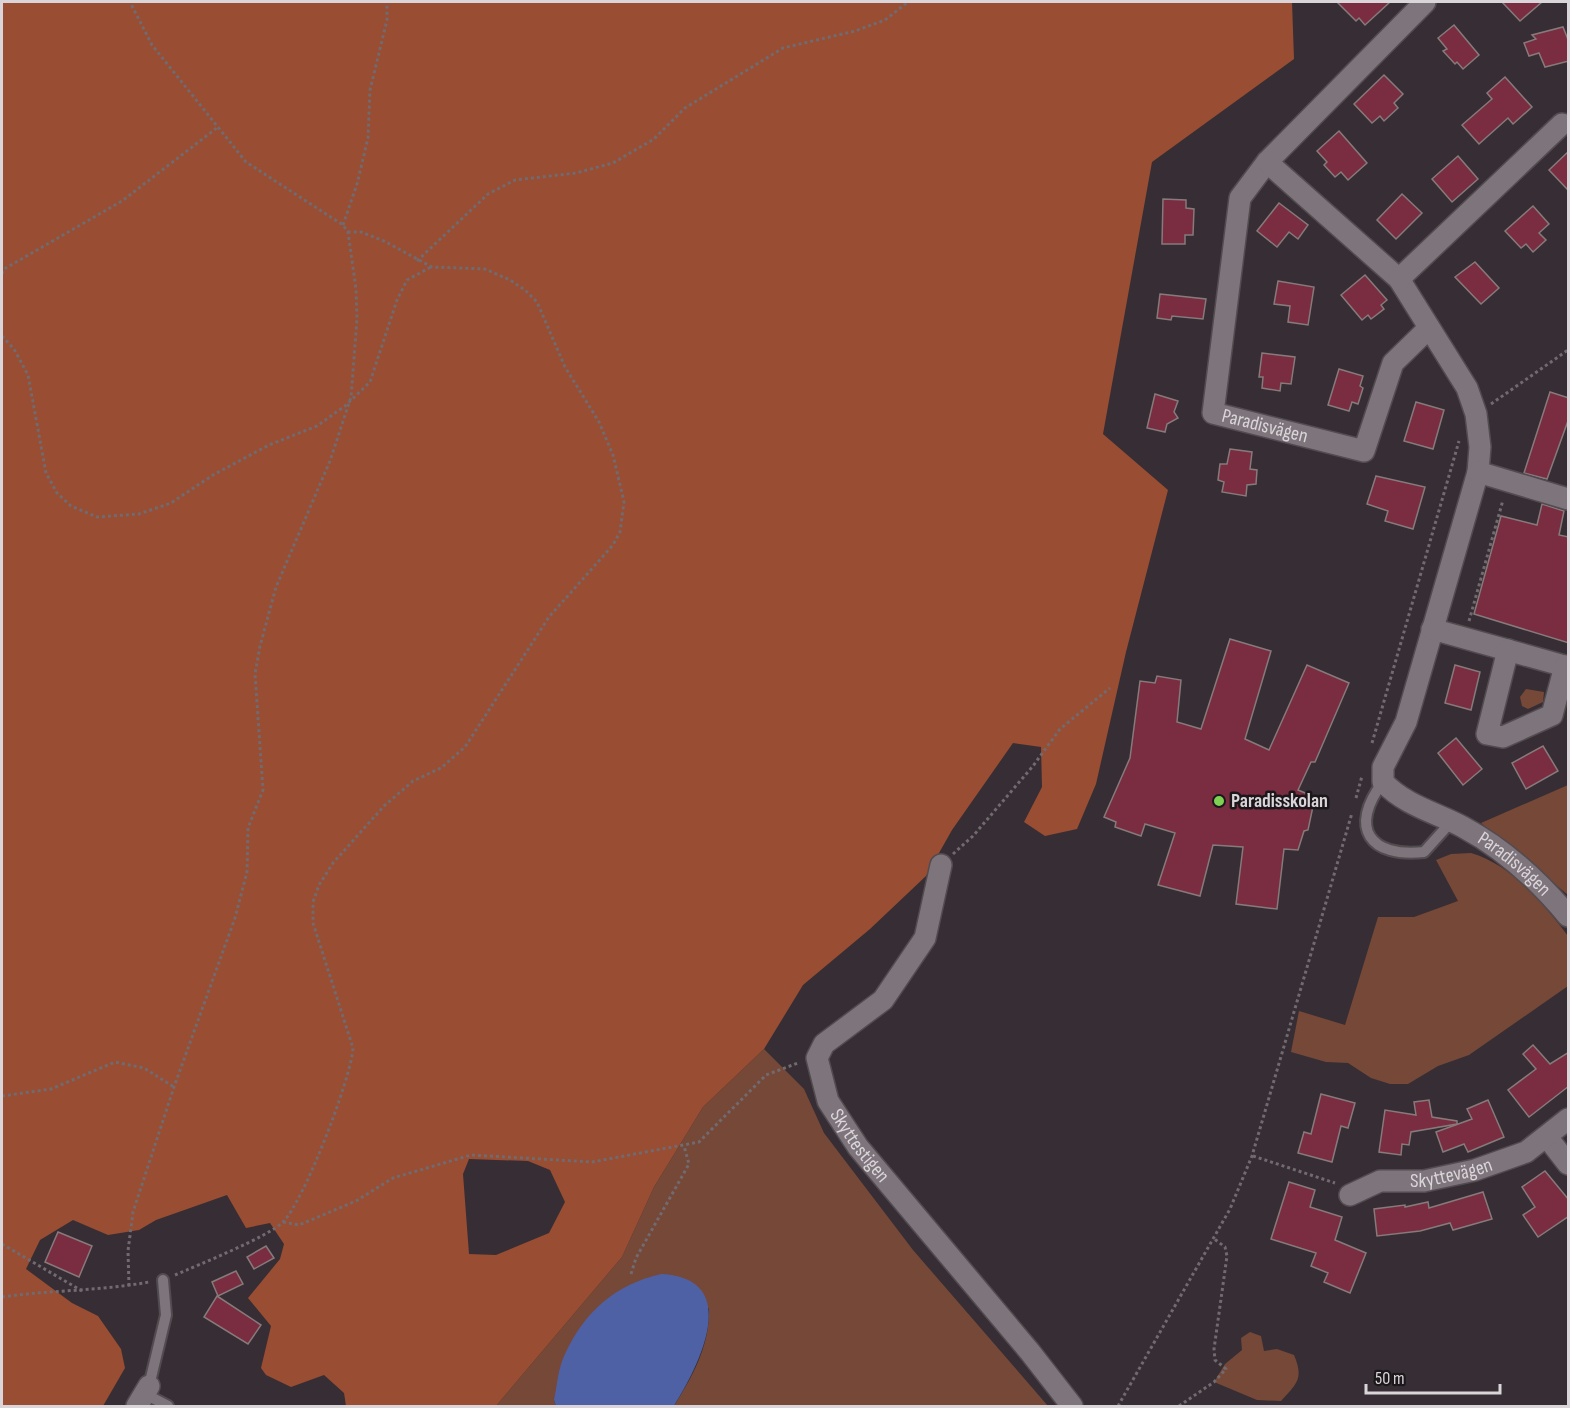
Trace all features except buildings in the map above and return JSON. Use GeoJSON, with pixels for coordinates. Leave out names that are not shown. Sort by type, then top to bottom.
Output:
{"type":"FeatureCollection","features":[{"type":"Feature","properties":{"kind":"street","name":"Paradisvägen"},"geometry":{"type":"LineString","coordinates":[[1425,2],[1267,162],[1240,198],[1213,413],[1364,451],[1393,363],[1428,328]]}},
{"type":"Feature","properties":{"kind":"street"},"geometry":{"type":"LineString","coordinates":[[1399,279],[1562,123]]}},
{"type":"Feature","properties":{"kind":"street"},"geometry":{"type":"LineString","coordinates":[[1267,162],[1399,279],[1467,388],[1476,414],[1480,447],[1478,472],[1406,722],[1383,767],[1383,783]]}},
{"type":"Feature","properties":{"kind":"street"},"geometry":{"type":"LineString","coordinates":[[1478,472],[1569,499]]}},
{"type":"Feature","properties":{"kind":"street"},"geometry":{"type":"LineString","coordinates":[[1432,629],[1508,650],[1567,667],[1552,715],[1503,738],[1487,734],[1508,650]]}},
{"type":"Feature","properties":{"kind":"street","name":"Paradisvägen"},"geometry":{"type":"LineString","coordinates":[[1383,783],[1398,798],[1451,822],[1503,853],[1547,891],[1569,916]]}},
{"type":"Feature","properties":{"kind":"street"},"geometry":{"type":"LineString","coordinates":[[817,1058],[824,1044],[883,1000],[925,938],[941,865]]}},
{"type":"Feature","properties":{"kind":"street","name":"Skyttestigen"},"geometry":{"type":"LineString","coordinates":[[817,1058],[828,1101],[858,1147],[1030,1352],[1072,1407]]}},
{"type":"Feature","properties":{"kind":"street","name":"Skyttevägen"},"geometry":{"type":"LineString","coordinates":[[1350,1195],[1380,1181],[1424,1181],[1475,1170],[1526,1152],[1569,1119]]}},
{"type":"Feature","properties":{"kind":"street"},"geometry":{"type":"LineString","coordinates":[[1547,1137],[1569,1164]]}},
{"type":"Feature","properties":{"kind":"lane"},"geometry":{"type":"LineString","coordinates":[[1383,783],[1372,796],[1364,825],[1367,836],[1383,849],[1404,854],[1425,852],[1451,822]]}},
{"type":"Feature","properties":{"kind":"lane"},"geometry":{"type":"LineString","coordinates":[[164,1280],[166,1315],[143,1395],[168,1407]]}},
{"type":"Feature","properties":{"kind":"path"},"geometry":{"type":"LineString","coordinates":[[129,1286],[128,1251],[133,1212],[174,1087],[235,918],[247,872],[248,828],[263,790],[255,674],[260,646],[276,587],[330,461],[351,397],[357,319],[356,290],[348,232],[343,225],[246,162],[152,45],[130,2]]}},
{"type":"Feature","properties":{"kind":"path"},"geometry":{"type":"LineString","coordinates":[[343,225],[357,184],[368,138],[370,90],[387,20],[387,2]]}},
{"type":"Feature","properties":{"kind":"path"},"geometry":{"type":"LineString","coordinates":[[417,261],[488,194],[516,180],[576,173],[613,163],[654,139],[686,108],[783,48],[855,31],[885,20],[908,2]]}},
{"type":"Feature","properties":{"kind":"path"},"geometry":{"type":"LineString","coordinates":[[2,274],[4,269],[122,201],[219,127]]}},
{"type":"Feature","properties":{"kind":"path"},"geometry":{"type":"LineString","coordinates":[[2,1297],[41,1292],[83,1292],[164,1280],[262,1235],[283,1222],[309,1178],[353,1055],[353,1048],[313,923],[314,902],[319,885],[333,862],[384,807],[413,781],[441,768],[465,747],[549,616],[612,545],[620,532],[624,502],[613,455],[599,422],[565,368],[537,303],[510,280],[484,268],[432,267],[417,261],[384,241],[361,232],[348,232]]}},
{"type":"Feature","properties":{"kind":"path"},"geometry":{"type":"LineString","coordinates":[[2,336],[14,349],[28,375],[46,473],[57,493],[71,506],[97,517],[139,514],[171,503],[213,475],[269,445],[317,426],[345,406],[351,397],[370,382],[397,300],[407,280],[432,267]]}},
{"type":"Feature","properties":{"kind":"path"},"geometry":{"type":"LineString","coordinates":[[1371,745],[1464,426],[1476,414],[1569,350]]}},
{"type":"Feature","properties":{"kind":"path"},"geometry":{"type":"LineString","coordinates":[[1464,638],[1491,536],[1509,481]]}},
{"type":"Feature","properties":{"kind":"path"},"geometry":{"type":"LineString","coordinates":[[941,865],[973,836],[1033,766],[1059,729],[1110,688]]}},
{"type":"Feature","properties":{"kind":"path"},"geometry":{"type":"LineString","coordinates":[[1118,1407],[1230,1209],[1252,1156],[1365,768]]}},
{"type":"Feature","properties":{"kind":"path"},"geometry":{"type":"LineString","coordinates":[[283,1222],[299,1225],[356,1201],[393,1179],[471,1155],[592,1162],[699,1142],[766,1075],[782,1067],[817,1058]]}},
{"type":"Feature","properties":{"kind":"path"},"geometry":{"type":"LineString","coordinates":[[2,1096],[51,1089],[115,1062],[144,1068],[174,1087]]}},
{"type":"Feature","properties":{"kind":"path"},"geometry":{"type":"LineString","coordinates":[[631,1274],[636,1258],[689,1164],[684,1146]]}},
{"type":"Feature","properties":{"kind":"path"},"geometry":{"type":"LineString","coordinates":[[1252,1156],[1340,1185],[1350,1195]]}},
{"type":"Feature","properties":{"kind":"path"},"geometry":{"type":"LineString","coordinates":[[1179,1407],[1214,1382],[1226,1369],[1215,1360],[1214,1349],[1227,1256],[1225,1247],[1213,1238]]}},
{"type":"Feature","properties":{"kind":"path"},"geometry":{"type":"LineString","coordinates":[[2,1244],[83,1292]]}},
{"type":"Feature","properties":{"kind":"shaded area"},"geometry":{"type":"Polygon","coordinates":[[[2,2],[1292,2],[1294,59],[1152,162],[1103,434],[1168,490],[1126,652],[1096,784],[1077,829],[1045,836],[1024,822],[1042,787],[1041,747],[1013,743],[952,830],[926,876],[870,929],[803,985],[764,1049],[703,1107],[654,1187],[622,1257],[496,1406],[346,1406],[344,1393],[324,1375],[291,1387],[266,1375],[261,1368],[271,1326],[248,1298],[280,1259],[284,1244],[270,1223],[246,1228],[227,1195],[156,1220],[139,1230],[108,1235],[73,1220],[40,1240],[26,1269],[72,1303],[98,1316],[121,1349],[125,1368],[103,1406],[2,1406],[2,2]],[[469,1159],[463,1174],[469,1254],[496,1255],[549,1233],[565,1202],[550,1170],[528,1161],[469,1159]]]}},
{"type":"Feature","properties":{"kind":"shaded area"},"geometry":{"type":"Polygon","coordinates":[[[1526,689],[1544,692],[1543,702],[1528,709],[1522,706],[1520,697],[1526,689]]]}},
{"type":"Feature","properties":{"kind":"shaded area"},"geometry":{"type":"Polygon","coordinates":[[[1568,785],[1568,895],[1481,823],[1568,785]]]}},
{"type":"Feature","properties":{"kind":"shaded area"},"geometry":{"type":"Polygon","coordinates":[[[1471,853],[1500,866],[1513,876],[1537,898],[1568,936],[1568,986],[1469,1055],[1438,1066],[1408,1084],[1390,1084],[1371,1078],[1348,1063],[1326,1062],[1291,1052],[1299,1011],[1345,1025],[1378,917],[1414,917],[1458,901],[1436,860],[1451,854],[1471,853]]]}},
{"type":"Feature","properties":{"kind":"shaded area"},"geometry":{"type":"Polygon","coordinates":[[[764,1049],[804,1089],[824,1133],[913,1250],[1048,1406],[674,1406],[699,1360],[707,1335],[709,1308],[554,1400],[556,1406],[496,1406],[622,1257],[654,1187],[703,1107],[764,1049]]]}},
{"type":"Feature","properties":{"kind":"shaded area"},"geometry":{"type":"Polygon","coordinates":[[[1250,1332],[1261,1336],[1264,1351],[1277,1349],[1294,1355],[1298,1370],[1297,1380],[1281,1401],[1257,1400],[1214,1382],[1225,1364],[1242,1350],[1241,1338],[1250,1332]]]}},
{"type":"Feature","properties":{"kind":"water"},"geometry":{"type":"Polygon","coordinates":[[[661,1274],[686,1279],[702,1291],[708,1307],[708,1326],[703,1348],[674,1406],[556,1406],[554,1400],[561,1365],[582,1325],[603,1302],[616,1293],[629,1285],[661,1274]]]}},
{"type":"Feature","properties":{"kind":"place","name":"Paradisskolan"},"geometry":{"type":"Point","coordinates":[1219,801]}}]}
